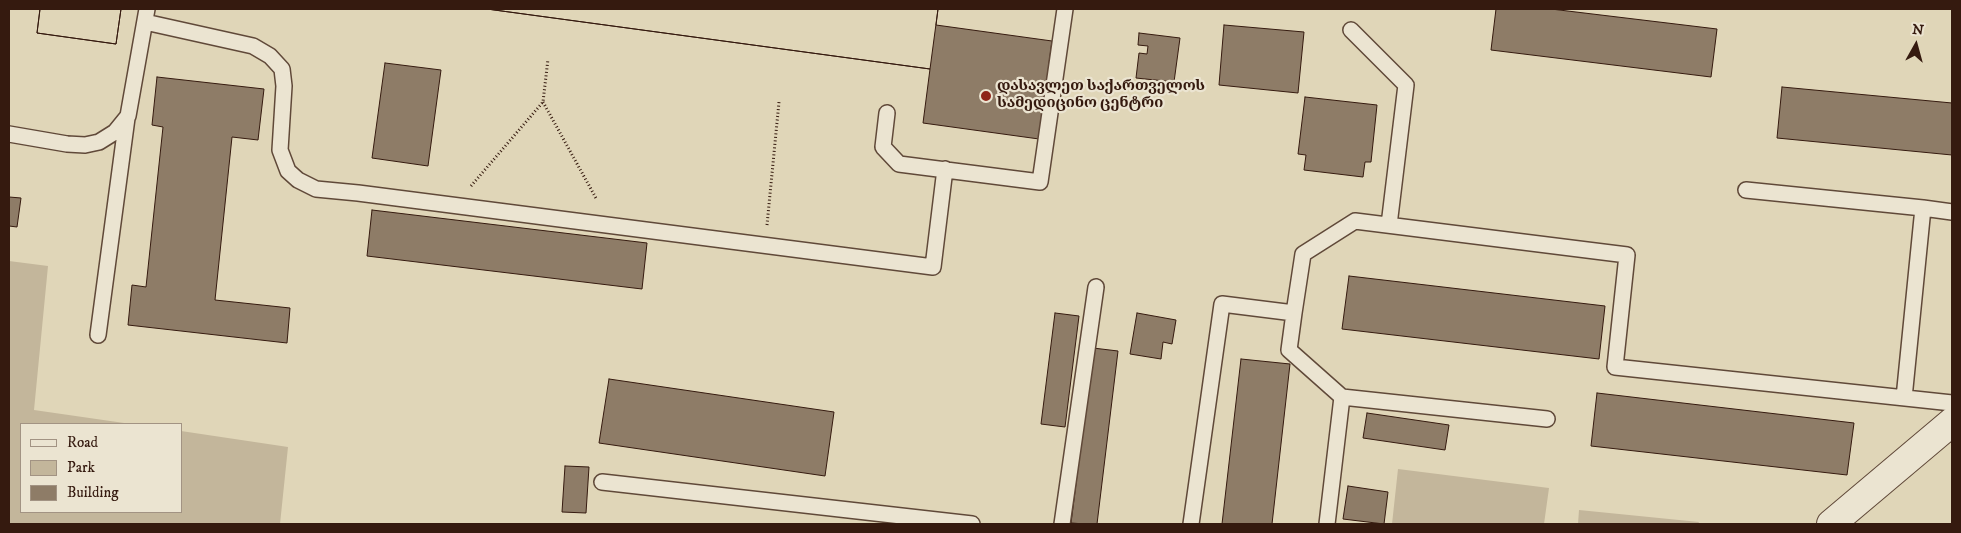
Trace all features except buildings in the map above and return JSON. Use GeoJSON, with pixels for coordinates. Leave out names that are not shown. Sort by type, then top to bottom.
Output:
{"type":"FeatureCollection","features":[{"type":"Feature","properties":{"kind":"street"},"geometry":{"type":"LineString","coordinates":[[1830,524],[1952,422]]}},
{"type":"Feature","properties":{"kind":"lane"},"geometry":{"type":"LineString","coordinates":[[887,113],[883,147],[899,164],[1040,182],[1065,9]]}},
{"type":"Feature","properties":{"kind":"lane"},"geometry":{"type":"LineString","coordinates":[[98,335],[128,116],[146,15],[253,46],[270,56],[282,68],[284,86],[280,150],[288,171],[298,180],[316,189],[455,205],[933,267],[945,169]]}},
{"type":"Feature","properties":{"kind":"lane"},"geometry":{"type":"LineString","coordinates":[[1351,30],[1406,85],[1389,225]]}},
{"type":"Feature","properties":{"kind":"lane"},"geometry":{"type":"LineString","coordinates":[[9,134],[67,144],[85,145],[99,142],[115,132],[128,116]]}},
{"type":"Feature","properties":{"kind":"lane"},"geometry":{"type":"LineString","coordinates":[[1746,190],[1952,212]]}},
{"type":"Feature","properties":{"kind":"lane"},"geometry":{"type":"LineString","coordinates":[[1904,398],[1924,208]]}},
{"type":"Feature","properties":{"kind":"lane"},"geometry":{"type":"LineString","coordinates":[[1547,419],[1342,397],[1289,350],[1303,254],[1355,221],[1627,256],[1615,367],[1952,403]]}},
{"type":"Feature","properties":{"kind":"lane"},"geometry":{"type":"LineString","coordinates":[[1062,524],[1096,287]]}},
{"type":"Feature","properties":{"kind":"lane"},"geometry":{"type":"LineString","coordinates":[[1191,524],[1222,304],[1294,313]]}},
{"type":"Feature","properties":{"kind":"lane"},"geometry":{"type":"LineString","coordinates":[[1327,524],[1342,397]]}},
{"type":"Feature","properties":{"kind":"lane"},"geometry":{"type":"LineString","coordinates":[[602,482],[972,524]]}},
{"type":"Feature","properties":{"kind":"path"},"geometry":{"type":"LineString","coordinates":[[455,205],[543,102],[548,59]]}},
{"type":"Feature","properties":{"kind":"path"},"geometry":{"type":"LineString","coordinates":[[543,102],[610,225]]}},
{"type":"Feature","properties":{"kind":"path"},"geometry":{"type":"LineString","coordinates":[[764,245],[779,102]]}},
{"type":"Feature","properties":{"kind":"green space"},"geometry":{"type":"Polygon","coordinates":[[[9,261],[48,266],[34,410],[124,423],[20,423],[20,513],[182,513],[182,431],[288,447],[280,524],[9,524],[9,261]]]}},
{"type":"Feature","properties":{"kind":"green space"},"geometry":{"type":"Polygon","coordinates":[[[1398,469],[1549,488],[1544,524],[1392,524],[1398,469]]]}},
{"type":"Feature","properties":{"kind":"green space"},"geometry":{"type":"Polygon","coordinates":[[[1579,510],[1699,522],[1698,524],[1578,524],[1579,510]]]}},
{"type":"Feature","properties":{"kind":"place","name":"დასავლეთ საქართველოს სამედიცინო ცენტრი"},"geometry":{"type":"Point","coordinates":[986,96]}}]}
